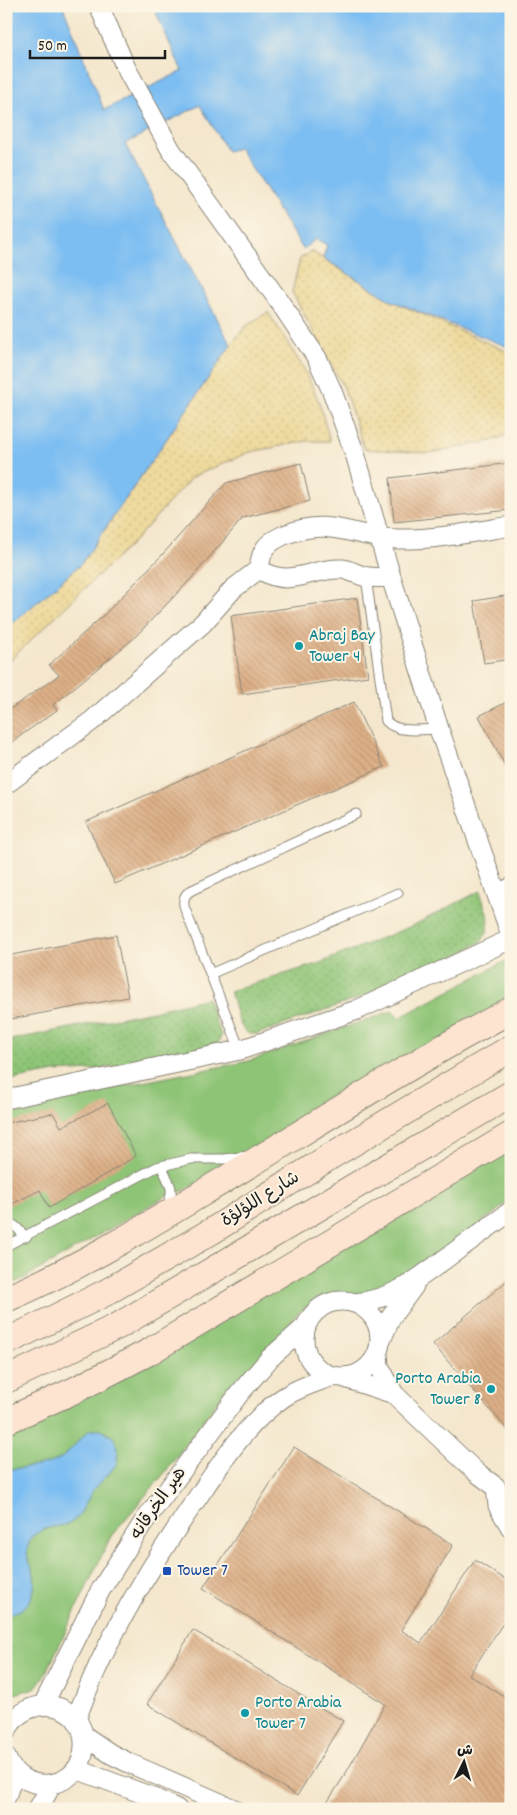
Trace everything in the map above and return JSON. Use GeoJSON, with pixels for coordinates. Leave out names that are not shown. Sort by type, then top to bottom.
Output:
{"type":"FeatureCollection","features":[{"type":"Feature","properties":{"kind":"main road"},"geometry":{"type":"LineString","coordinates":[[6,1299],[111,1248],[412,1067],[511,1010]]}},
{"type":"Feature","properties":{"kind":"main road","name":"شارع اللؤلؤة"},"geometry":{"type":"LineString","coordinates":[[6,1342],[105,1293],[511,1048]]}},
{"type":"Feature","properties":{"kind":"main road","name":"شارع اللؤلؤة"},"geometry":{"type":"LineString","coordinates":[[6,1380],[127,1322],[511,1094]]}},
{"type":"Feature","properties":{"kind":"main road"},"geometry":{"type":"LineString","coordinates":[[6,1420],[75,1390],[147,1353],[511,1135]]}},
{"type":"Feature","properties":{"kind":"street"},"geometry":{"type":"LineString","coordinates":[[6,1099],[240,1050],[357,1010],[511,937],[503,886],[439,728],[345,423],[317,358],[279,301],[171,150],[126,68],[99,6]]}},
{"type":"Feature","properties":{"kind":"street"},"geometry":{"type":"LineString","coordinates":[[6,784],[93,720],[203,623],[233,589],[259,569],[260,557],[265,548],[274,540],[309,527],[337,528],[380,538],[397,539],[433,538],[511,526]]}},
{"type":"Feature","properties":{"kind":"street"},"geometry":{"type":"LineString","coordinates":[[259,569],[268,575],[279,578],[292,578],[342,569],[366,577],[391,577]]}},
{"type":"Feature","properties":{"kind":"street"},"geometry":{"type":"LineString","coordinates":[[394,1394],[319,1369],[309,1357],[305,1347],[304,1336],[306,1326],[311,1317],[326,1304],[340,1301],[370,1302],[386,1297],[412,1284],[511,1211]]}},
{"type":"Feature","properties":{"kind":"street"},"geometry":{"type":"LineString","coordinates":[[337,1376],[359,1373],[373,1361],[385,1329],[394,1312],[423,1275]]}},
{"type":"Feature","properties":{"kind":"street"},"geometry":{"type":"LineString","coordinates":[[355,1303],[370,1312],[379,1327],[378,1366],[394,1394],[476,1472],[503,1486],[498,1506],[509,1521]]}},
{"type":"Feature","properties":{"kind":"street","name":"هير الخرقانه"},"geometry":{"type":"LineString","coordinates":[[44,1705],[100,1591],[143,1523],[239,1394],[270,1358],[306,1326]]}},
{"type":"Feature","properties":{"kind":"street","name":"هير الخرقانه"},"geometry":{"type":"LineString","coordinates":[[76,1769],[82,1758],[84,1747],[79,1727],[88,1684],[116,1630],[158,1558],[221,1464],[250,1427],[285,1396],[300,1388],[337,1376]]}},
{"type":"Feature","properties":{"kind":"street"},"geometry":{"type":"LineString","coordinates":[[8,1723],[21,1712],[32,1707],[44,1705],[61,1709],[111,1754],[234,1809]]}},
{"type":"Feature","properties":{"kind":"street"},"geometry":{"type":"LineString","coordinates":[[10,1764],[22,1778],[32,1783],[52,1784],[69,1776],[76,1769],[152,1797],[177,1809]]}},
{"type":"Feature","properties":{"kind":"street"},"geometry":{"type":"LineString","coordinates":[[6,1797],[10,1764]]}},
{"type":"Feature","properties":{"kind":"street"},"geometry":{"type":"LineString","coordinates":[[38,1809],[52,1784]]}},
{"type":"Feature","properties":{"kind":"lane"},"geometry":{"type":"LineString","coordinates":[[366,577],[386,721],[398,729],[439,728]]}},
{"type":"Feature","properties":{"kind":"lane"},"geometry":{"type":"LineString","coordinates":[[240,1050],[184,906],[187,893],[356,814]]}},
{"type":"Feature","properties":{"kind":"lane"},"geometry":{"type":"LineString","coordinates":[[210,974],[398,893]]}},
{"type":"Feature","properties":{"kind":"lane"},"geometry":{"type":"LineString","coordinates":[[6,1246],[154,1168],[191,1159],[225,1159],[273,1152]]}},
{"type":"Feature","properties":{"kind":"lane"},"geometry":{"type":"LineString","coordinates":[[157,1220],[172,1194],[171,1185],[162,1166]]}},
{"type":"Feature","properties":{"kind":"lane"},"geometry":{"type":"LineString","coordinates":[[6,1220],[26,1237]]}},
{"type":"Feature","properties":{"kind":"green space"},"geometry":{"type":"Polygon","coordinates":[[[480,891],[489,920],[487,932],[482,941],[457,956],[354,1000],[257,1034],[245,1031],[237,1018],[230,991],[320,963],[414,925],[480,891]]]}},
{"type":"Feature","properties":{"kind":"green space"},"geometry":{"type":"Polygon","coordinates":[[[511,958],[511,1004],[183,1191],[170,1194],[23,1279],[6,1286],[6,1109],[249,1061],[392,1011],[399,1018],[511,958]]]}},
{"type":"Feature","properties":{"kind":"green space"},"geometry":{"type":"Polygon","coordinates":[[[207,998],[221,1035],[219,1043],[132,1064],[90,1070],[55,1072],[6,1081],[6,1041],[207,998]]]}},
{"type":"Feature","properties":{"kind":"green space"},"geometry":{"type":"Polygon","coordinates":[[[511,1147],[511,1200],[397,1286],[354,1296],[337,1295],[316,1299],[297,1314],[265,1355],[226,1390],[163,1475],[111,1536],[45,1675],[35,1688],[15,1694],[6,1692],[6,1428],[511,1147]]]}},
{"type":"Feature","properties":{"kind":"sand"},"geometry":{"type":"Polygon","coordinates":[[[311,251],[392,301],[511,353],[511,433],[491,441],[430,453],[364,449],[344,388],[292,292],[300,259],[311,251]]]}},
{"type":"Feature","properties":{"kind":"sand"},"geometry":{"type":"Polygon","coordinates":[[[268,312],[304,369],[319,402],[330,441],[306,441],[250,452],[192,477],[136,539],[6,664],[6,629],[81,564],[231,345],[246,326],[268,312]]]}},
{"type":"Feature","properties":{"kind":"water"},"geometry":{"type":"Polygon","coordinates":[[[6,6],[63,6],[104,110],[182,71],[153,6],[511,6],[511,348],[392,301],[323,258],[327,245],[316,239],[303,249],[239,148],[227,151],[200,105],[125,144],[231,345],[81,564],[6,629],[6,6]]]}},
{"type":"Feature","properties":{"kind":"water"},"geometry":{"type":"Polygon","coordinates":[[[90,1430],[101,1430],[113,1437],[118,1447],[117,1463],[108,1475],[94,1488],[79,1516],[69,1524],[43,1529],[31,1537],[27,1552],[33,1571],[33,1593],[30,1600],[21,1609],[6,1614],[6,1470],[36,1466],[58,1460],[90,1430]]]}},
{"type":"Feature","properties":{"kind":"building"},"geometry":{"type":"Polygon","coordinates":[[[301,463],[310,501],[243,518],[190,580],[133,639],[53,705],[57,710],[6,746],[6,712],[59,675],[49,665],[106,613],[163,554],[226,483],[301,463]]]}},
{"type":"Feature","properties":{"kind":"building"},"geometry":{"type":"Polygon","coordinates":[[[511,463],[511,510],[394,522],[390,478],[511,463]]]}},
{"type":"Feature","properties":{"kind":"building"},"geometry":{"type":"Polygon","coordinates":[[[511,595],[511,659],[484,663],[474,601],[511,595]]]}},
{"type":"Feature","properties":{"kind":"building","name":"Abraj Bay Tower 4"},"geometry":{"type":"Polygon","coordinates":[[[357,598],[368,676],[242,694],[231,616],[357,598]]]}},
{"type":"Feature","properties":{"kind":"building"},"geometry":{"type":"Polygon","coordinates":[[[511,700],[511,777],[479,716],[511,700]]]}},
{"type":"Feature","properties":{"kind":"building"},"geometry":{"type":"Polygon","coordinates":[[[354,702],[384,767],[115,884],[86,822],[354,702]]]}},
{"type":"Feature","properties":{"kind":"building"},"geometry":{"type":"Polygon","coordinates":[[[116,935],[128,997],[6,1020],[6,956],[116,935]]]}},
{"type":"Feature","properties":{"kind":"building"},"geometry":{"type":"Polygon","coordinates":[[[108,1103],[136,1156],[49,1208],[40,1190],[6,1207],[6,1123],[53,1113],[61,1127],[108,1103]]]}},
{"type":"Feature","properties":{"kind":"building","name":"Porto Arabia Tower 8"},"geometry":{"type":"Polygon","coordinates":[[[511,1277],[511,1434],[433,1344],[511,1277]]]}},
{"type":"Feature","properties":{"kind":"building"},"geometry":{"type":"Polygon","coordinates":[[[294,1447],[453,1545],[401,1630],[421,1643],[475,1560],[511,1583],[511,1611],[469,1675],[511,1700],[511,1809],[323,1809],[346,1773],[385,1704],[203,1588],[294,1447]]]}},
{"type":"Feature","properties":{"kind":"building","name":"Porto Arabia Tower 7"},"geometry":{"type":"Polygon","coordinates":[[[193,1630],[343,1721],[297,1796],[147,1704],[193,1630]]]}},
{"type":"Feature","properties":{"kind":"place","name":"Abraj Bay Tower 4"},"geometry":{"type":"Point","coordinates":[299,646]}},
{"type":"Feature","properties":{"kind":"place","name":"Porto Arabia Tower 8"},"geometry":{"type":"Point","coordinates":[491,1389]}},
{"type":"Feature","properties":{"kind":"place","name":"Tower 7"},"geometry":{"type":"Point","coordinates":[167,1571]}},
{"type":"Feature","properties":{"kind":"place","name":"Porto Arabia Tower 7"},"geometry":{"type":"Point","coordinates":[245,1713]}}]}
